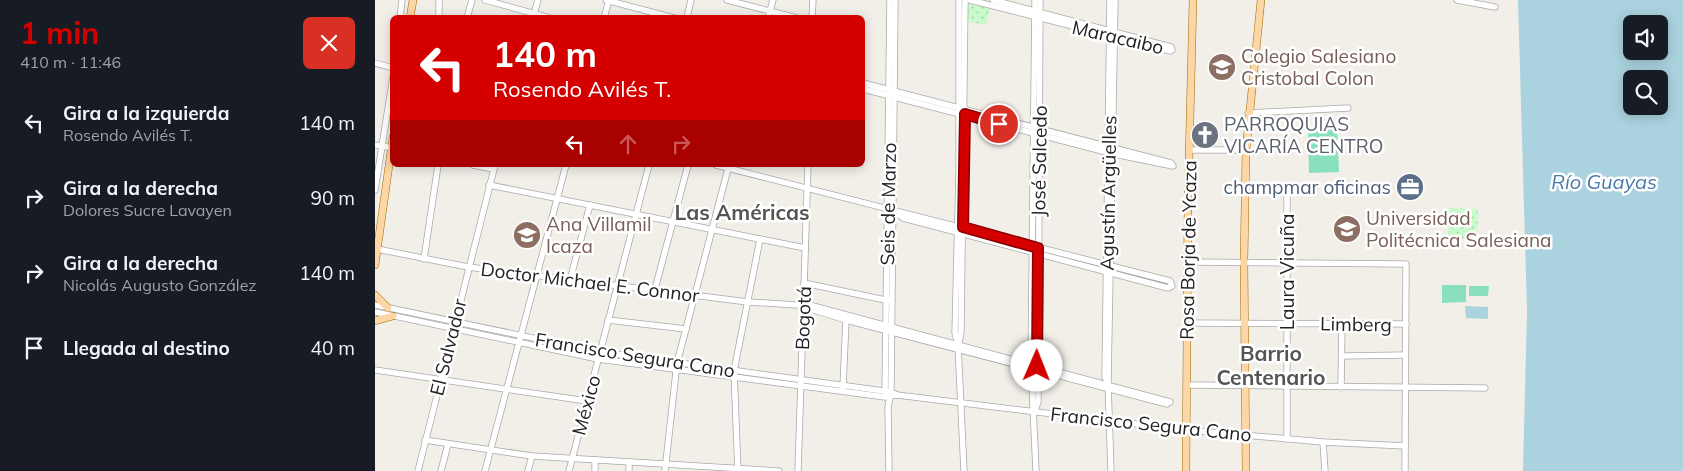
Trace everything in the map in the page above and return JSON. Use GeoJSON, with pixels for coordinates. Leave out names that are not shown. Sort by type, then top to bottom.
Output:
{"type":"FeatureCollection","features":[{"type":"Feature","properties":{"kind":"main road"},"geometry":{"type":"LineString","coordinates":[[410,15],[413,0]]}},
{"type":"Feature","properties":{"kind":"main road","name":"Rosa Borja de Ycaza"},"geometry":{"type":"LineString","coordinates":[[1186,471],[1187,262],[1193,0]]}},
{"type":"Feature","properties":{"kind":"main road"},"geometry":{"type":"LineString","coordinates":[[1246,471],[1244,261],[1246,150],[1261,0]]}},
{"type":"Feature","properties":{"kind":"main road"},"geometry":{"type":"LineString","coordinates":[[375,265],[390,161]]}},
{"type":"Feature","properties":{"kind":"main road"},"geometry":{"type":"LineString","coordinates":[[375,295],[388,308]]}},
{"type":"Feature","properties":{"kind":"main road"},"geometry":{"type":"LineString","coordinates":[[375,322],[393,316]]}},
{"type":"Feature","properties":{"kind":"street"},"geometry":{"type":"LineString","coordinates":[[400,15],[402,0]]}},
{"type":"Feature","properties":{"kind":"street"},"geometry":{"type":"LineString","coordinates":[[439,0],[439,15]]}},
{"type":"Feature","properties":{"kind":"street"},"geometry":{"type":"LineString","coordinates":[[468,15],[472,0]]}},
{"type":"Feature","properties":{"kind":"street"},"geometry":{"type":"LineString","coordinates":[[485,0],[534,15],[538,0]]}},
{"type":"Feature","properties":{"kind":"street"},"geometry":{"type":"LineString","coordinates":[[605,15],[608,0],[663,15]]}},
{"type":"Feature","properties":{"kind":"street"},"geometry":{"type":"LineString","coordinates":[[688,15],[691,0]]}},
{"type":"Feature","properties":{"kind":"street"},"geometry":{"type":"LineString","coordinates":[[727,0],[769,14],[773,0]]}},
{"type":"Feature","properties":{"kind":"street"},"geometry":{"type":"LineString","coordinates":[[812,15],[813,0]]}},
{"type":"Feature","properties":{"kind":"street","name":"Seis de Marzo"},"geometry":{"type":"LineString","coordinates":[[890,0],[893,29]]}},
{"type":"Feature","properties":{"kind":"street","name":"Seis de Marzo"},"geometry":{"type":"LineString","coordinates":[[889,471],[889,301],[895,0]]}},
{"type":"Feature","properties":{"kind":"street"},"geometry":{"type":"LineString","coordinates":[[959,0],[962,53],[962,172],[959,288],[955,333],[958,348],[964,471]]}},
{"type":"Feature","properties":{"kind":"street"},"geometry":{"type":"LineString","coordinates":[[962,53],[965,0]]}},
{"type":"Feature","properties":{"kind":"street","name":"Maracaibo"},"geometry":{"type":"LineString","coordinates":[[970,0],[1037,14]]}},
{"type":"Feature","properties":{"kind":"street","name":"Maracaibo"},"geometry":{"type":"LineString","coordinates":[[993,0],[1112,34],[1171,47],[1172,50],[1169,52],[1112,34]]}},
{"type":"Feature","properties":{"kind":"street","name":"José Salcedo"},"geometry":{"type":"LineString","coordinates":[[1035,0],[1037,14],[1034,367],[1036,471]]}},
{"type":"Feature","properties":{"kind":"street","name":"José Salcedo"},"geometry":{"type":"LineString","coordinates":[[1037,14],[1040,0]]}},
{"type":"Feature","properties":{"kind":"street","name":"Agustín Argüelles"},"geometry":{"type":"LineString","coordinates":[[1110,0],[1112,34],[1112,151],[1108,329],[1105,377],[1108,387],[1111,471]]}},
{"type":"Feature","properties":{"kind":"street","name":"Agustín Argüelles"},"geometry":{"type":"LineString","coordinates":[[1112,34],[1115,0]]}},
{"type":"Feature","properties":{"kind":"street"},"geometry":{"type":"LineString","coordinates":[[1457,0],[1495,7]]}},
{"type":"Feature","properties":{"kind":"street"},"geometry":{"type":"LineString","coordinates":[[375,63],[390,67]]}},
{"type":"Feature","properties":{"kind":"street"},"geometry":{"type":"LineString","coordinates":[[865,84],[893,94]]}},
{"type":"Feature","properties":{"kind":"street"},"geometry":{"type":"LineString","coordinates":[[865,89],[893,94],[1112,151],[1173,166],[1171,163],[1112,151]]}},
{"type":"Feature","properties":{"kind":"street"},"geometry":{"type":"LineString","coordinates":[[375,190],[378,145],[390,91]]}},
{"type":"Feature","properties":{"kind":"street"},"geometry":{"type":"LineString","coordinates":[[1249,113],[1348,108]]}},
{"type":"Feature","properties":{"kind":"street"},"geometry":{"type":"LineString","coordinates":[[1189,150],[1246,150]]}},
{"type":"Feature","properties":{"kind":"street"},"geometry":{"type":"LineString","coordinates":[[425,259],[438,167]]}},
{"type":"Feature","properties":{"kind":"street","name":"El Salvador"},"geometry":{"type":"LineString","coordinates":[[418,471],[494,167]]}},
{"type":"Feature","properties":{"kind":"street"},"geometry":{"type":"LineString","coordinates":[[485,471],[565,167]]}},
{"type":"Feature","properties":{"kind":"street","name":"México"},"geometry":{"type":"LineString","coordinates":[[569,471],[648,167]]}},
{"type":"Feature","properties":{"kind":"street"},"geometry":{"type":"LineString","coordinates":[[655,289],[687,167]]}},
{"type":"Feature","properties":{"kind":"street"},"geometry":{"type":"LineString","coordinates":[[665,471],[677,363],[729,167],[891,211],[903,218],[961,230],[1109,269],[1170,282],[1172,286],[1168,288],[1109,269]]}},
{"type":"Feature","properties":{"kind":"street","name":"Bogotá"},"geometry":{"type":"LineString","coordinates":[[798,471],[808,167]]}},
{"type":"Feature","properties":{"kind":"street"},"geometry":{"type":"LineString","coordinates":[[489,185],[805,248]]}},
{"type":"Feature","properties":{"kind":"street","name":"Laura Vicuña"},"geometry":{"type":"LineString","coordinates":[[1287,196],[1287,438]]}},
{"type":"Feature","properties":{"kind":"street"},"geometry":{"type":"LineString","coordinates":[[570,280],[590,205]]}},
{"type":"Feature","properties":{"kind":"street"},"geometry":{"type":"LineString","coordinates":[[738,470],[734,371],[760,239]]}},
{"type":"Feature","properties":{"kind":"street","name":"Doctor Michael E. Connor"},"geometry":{"type":"LineString","coordinates":[[377,249],[468,267],[748,302],[804,307],[813,306],[958,348],[1167,404],[1170,402],[1108,387]]}},
{"type":"Feature","properties":{"kind":"street"},"geometry":{"type":"LineString","coordinates":[[1187,262],[1244,261],[1406,264],[1405,471]]}},
{"type":"Feature","properties":{"kind":"street"},"geometry":{"type":"LineString","coordinates":[[804,282],[889,301]]}},
{"type":"Feature","properties":{"kind":"street","name":"Francisco Segura Cano"},"geometry":{"type":"LineString","coordinates":[[375,305],[453,325],[520,339],[801,383]]}},
{"type":"Feature","properties":{"kind":"street","name":"Doctor Michael E. Connor"},"geometry":{"type":"LineString","coordinates":[[804,307],[846,320],[889,328]]}},
{"type":"Feature","properties":{"kind":"street","name":"Francisco Segura Cano"},"geometry":{"type":"LineString","coordinates":[[375,312],[453,325]]}},
{"type":"Feature","properties":{"kind":"street"},"geometry":{"type":"LineString","coordinates":[[609,320],[686,329]]}},
{"type":"Feature","properties":{"kind":"street"},"geometry":{"type":"LineString","coordinates":[[843,388],[846,320]]}},
{"type":"Feature","properties":{"kind":"street","name":"Limberg"},"geometry":{"type":"LineString","coordinates":[[1187,323],[1406,324]]}},
{"type":"Feature","properties":{"kind":"street"},"geometry":{"type":"LineString","coordinates":[[1341,387],[1343,324]]}},
{"type":"Feature","properties":{"kind":"street","name":"Francisco Segura Cano"},"geometry":{"type":"LineString","coordinates":[[520,339],[598,359],[735,379],[801,383],[1186,430],[1323,442],[1405,446]]}},
{"type":"Feature","properties":{"kind":"street"},"geometry":{"type":"LineString","coordinates":[[1342,356],[1405,355]]}},
{"type":"Feature","properties":{"kind":"street"},"geometry":{"type":"LineString","coordinates":[[375,370],[587,401]]}},
{"type":"Feature","properties":{"kind":"street"},"geometry":{"type":"LineString","coordinates":[[1186,385],[1485,388]]}},
{"type":"Feature","properties":{"kind":"street"},"geometry":{"type":"LineString","coordinates":[[425,440],[532,456],[665,464],[702,469],[779,471]]}},
{"type":"Feature","properties":{"kind":"street"},"geometry":{"type":"LineString","coordinates":[[1323,442],[1325,471]]}},
{"type":"Feature","properties":{"kind":"street"},"geometry":{"type":"LineString","coordinates":[[441,471],[448,444]]}},
{"type":"Feature","properties":{"kind":"street"},"geometry":{"type":"LineString","coordinates":[[528,471],[532,456]]}},
{"type":"Feature","properties":{"kind":"street"},"geometry":{"type":"LineString","coordinates":[[595,460],[595,471]]}},
{"type":"Feature","properties":{"kind":"street"},"geometry":{"type":"LineString","coordinates":[[629,462],[629,471]]}},
{"type":"Feature","properties":{"kind":"green space"},"geometry":{"type":"Polygon","coordinates":[[[968,4],[990,8],[986,25],[966,21],[968,4]]]}},
{"type":"Feature","properties":{"kind":"green space"},"geometry":{"type":"Polygon","coordinates":[[[1337,129],[1339,172],[1309,173],[1308,130],[1337,129]]]}},
{"type":"Feature","properties":{"kind":"green space"},"geometry":{"type":"Polygon","coordinates":[[[1448,208],[1478,209],[1477,239],[1448,238],[1448,208]]]}},
{"type":"Feature","properties":{"kind":"green space"},"geometry":{"type":"Polygon","coordinates":[[[1442,285],[1466,285],[1466,302],[1442,303],[1442,285]]]}},
{"type":"Feature","properties":{"kind":"green space"},"geometry":{"type":"Polygon","coordinates":[[[1469,286],[1489,286],[1488,296],[1469,296],[1469,286]]]}},
{"type":"Feature","properties":{"kind":"water","name":"Río Guayas"},"geometry":{"type":"Polygon","coordinates":[[[1518,0],[1683,0],[1683,471],[1523,471],[1527,311],[1518,0]]]}},
{"type":"Feature","properties":{"kind":"water"},"geometry":{"type":"Polygon","coordinates":[[[1465,306],[1488,307],[1488,319],[1466,318],[1465,306]]]}},
{"type":"Feature","properties":{"kind":"place","name":"Colegio Salesiano Cristobal Colon"},"geometry":{"type":"Point","coordinates":[1222,67]}},
{"type":"Feature","properties":{"kind":"place","name":"PARROQUIAS VICARÍA CENTRO"},"geometry":{"type":"Point","coordinates":[1205,135]}},
{"type":"Feature","properties":{"kind":"place","name":"champmar oficinas"},"geometry":{"type":"Point","coordinates":[1410,187]}},
{"type":"Feature","properties":{"kind":"place","name":"Universidad Politécnica Salesiana"},"geometry":{"type":"Point","coordinates":[1347,229]}},
{"type":"Feature","properties":{"kind":"place","name":"Ana Villamil Icaza"},"geometry":{"type":"Point","coordinates":[527,235]}},
{"type":"Feature","properties":{"kind":"district","name":"Las Américas"},"geometry":{"type":"Point","coordinates":[742,213]}},
{"type":"Feature","properties":{"kind":"district","name":"Barrio Centenario"},"geometry":{"type":"Point","coordinates":[1271,366]}},
{"type":"Feature","properties":{"kind":"route"},"geometry":{"type":"LineString","coordinates":[[999,124],[965,114],[963,227],[1038,248],[1037,366]]}}]}
